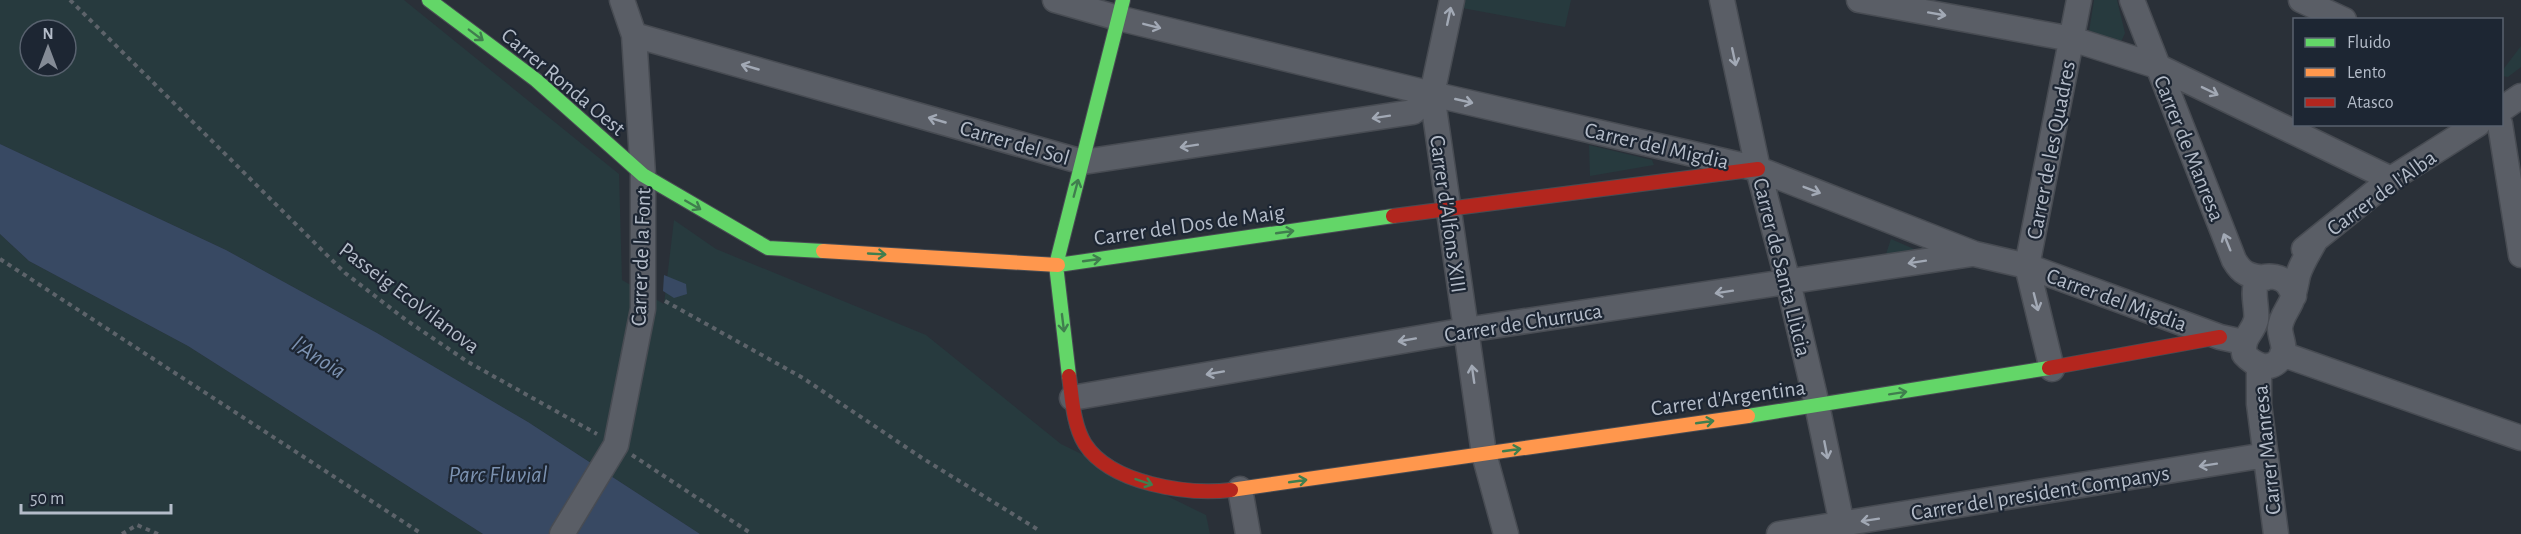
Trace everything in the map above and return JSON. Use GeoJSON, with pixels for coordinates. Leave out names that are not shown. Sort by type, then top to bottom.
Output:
{"type":"FeatureCollection","features":[{"type":"Feature","properties":{"kind":"street","name":"Carrer Ronda Oest"},"geometry":{"type":"LineString","coordinates":[[429,0],[536,80],[643,175]]}},
{"type":"Feature","properties":{"kind":"street","name":"Carrer de la Font"},"geometry":{"type":"LineString","coordinates":[[562,534],[615,447],[643,309],[643,175],[634,35],[622,0]]}},
{"type":"Feature","properties":{"kind":"street","name":"Carrer del Migdia"},"geometry":{"type":"LineString","coordinates":[[1055,0],[1121,9],[1432,94],[1758,169],[1975,254],[2027,266],[2220,337],[2243,342]]}},
{"type":"Feature","properties":{"kind":"street","name":"Carrer d'Alfons XIII"},"geometry":{"type":"LineString","coordinates":[[1452,0],[1432,94],[1484,454],[1506,534]]}},
{"type":"Feature","properties":{"kind":"street","name":"Carrer de Santa Llùcia"},"geometry":{"type":"LineString","coordinates":[[1722,0],[1758,169],[1817,405],[1843,530]]}},
{"type":"Feature","properties":{"kind":"street"},"geometry":{"type":"LineString","coordinates":[[1859,0],[2072,39],[2157,66],[2391,179]]}},
{"type":"Feature","properties":{"kind":"street","name":"Carrer de les Quadres"},"geometry":{"type":"LineString","coordinates":[[2052,369],[2027,266],[2079,0]]}},
{"type":"Feature","properties":{"kind":"street","name":"Carrer de Manresa"},"geometry":{"type":"LineString","coordinates":[[2132,0],[2238,268],[2247,276],[2283,279],[2294,296]]}},
{"type":"Feature","properties":{"kind":"street"},"geometry":{"type":"LineString","coordinates":[[2301,0],[2340,18]]}},
{"type":"Feature","properties":{"kind":"street"},"geometry":{"type":"LineString","coordinates":[[1056,265],[1121,9]]}},
{"type":"Feature","properties":{"kind":"street","name":"Carrer del Sol"},"geometry":{"type":"LineString","coordinates":[[634,35],[1083,162],[1413,112],[1432,94]]}},
{"type":"Feature","properties":{"kind":"street"},"geometry":{"type":"LineString","coordinates":[[2503,110],[2521,96]]}},
{"type":"Feature","properties":{"kind":"street"},"geometry":{"type":"LineString","coordinates":[[2503,112],[2521,126]]}},
{"type":"Feature","properties":{"kind":"street","name":"Carrer de l'Alba"},"geometry":{"type":"LineString","coordinates":[[2267,277],[2391,179],[2475,126]]}},
{"type":"Feature","properties":{"kind":"street"},"geometry":{"type":"LineString","coordinates":[[2500,126],[2521,255]]}},
{"type":"Feature","properties":{"kind":"street","name":"Carrer del Dos de Maig"},"geometry":{"type":"LineString","coordinates":[[643,175],[768,248],[1056,265],[1448,208],[1758,169]]}},
{"type":"Feature","properties":{"kind":"street","name":"Carrer de l'Alba"},"geometry":{"type":"LineString","coordinates":[[2283,354],[2284,344],[2280,325],[2294,296],[2298,274],[2315,241]]}},
{"type":"Feature","properties":{"kind":"street","name":"Carrer de Churruca"},"geometry":{"type":"LineString","coordinates":[[1072,398],[1467,330],[1975,254]]}},
{"type":"Feature","properties":{"kind":"street","name":"Carrer d'Argentina"},"geometry":{"type":"LineString","coordinates":[[1056,265],[1072,398],[1080,434],[1086,445],[1110,466],[1136,479],[1165,489],[1213,492],[2052,369],[2220,337]]}},
{"type":"Feature","properties":{"kind":"street"},"geometry":{"type":"LineString","coordinates":[[2267,277],[2254,288],[2256,316],[2254,326],[2243,342],[2244,354],[2259,366],[2270,366],[2283,354],[2521,438]]}},
{"type":"Feature","properties":{"kind":"street","name":"Carrer Manresa"},"geometry":{"type":"LineString","coordinates":[[2259,366],[2259,404],[2276,534]]}},
{"type":"Feature","properties":{"kind":"street","name":"Carrer del president Companys"},"geometry":{"type":"LineString","coordinates":[[1779,534],[1843,530],[2265,455]]}},
{"type":"Feature","properties":{"kind":"street"},"geometry":{"type":"LineString","coordinates":[[1240,489],[1248,534]]}},
{"type":"Feature","properties":{"kind":"path","name":"Passeig EcoVilanova"},"geometry":{"type":"LineString","coordinates":[[70,0],[345,273],[406,320],[468,362],[615,447],[752,534]]}},
{"type":"Feature","properties":{"kind":"path"},"geometry":{"type":"LineString","coordinates":[[0,259],[422,534]]}},
{"type":"Feature","properties":{"kind":"path"},"geometry":{"type":"LineString","coordinates":[[643,288],[803,378],[922,458],[1037,529]]}},
{"type":"Feature","properties":{"kind":"path"},"geometry":{"type":"LineString","coordinates":[[122,534],[137,525],[158,534]]}},
{"type":"Feature","properties":{"kind":"green space"},"geometry":{"type":"Polygon","coordinates":[[[0,0],[404,0],[619,174],[622,280],[664,304],[674,220],[716,249],[926,335],[1061,444],[1206,515],[1210,534],[700,534],[528,422],[377,333],[226,250],[0,144],[0,0]]]}},
{"type":"Feature","properties":{"kind":"green space"},"geometry":{"type":"Polygon","coordinates":[[[1464,0],[1571,0],[1565,27],[1462,8],[1464,0]]]}},
{"type":"Feature","properties":{"kind":"green space"},"geometry":{"type":"Polygon","coordinates":[[[2094,0],[2117,0],[2125,33],[2121,42],[2089,32],[2094,0]]]}},
{"type":"Feature","properties":{"kind":"green space"},"geometry":{"type":"Polygon","coordinates":[[[2521,46],[2521,67],[2508,77],[2503,76],[2503,70],[2521,46]]]}},
{"type":"Feature","properties":{"kind":"green space"},"geometry":{"type":"Polygon","coordinates":[[[1589,145],[1652,160],[1654,165],[1590,176],[1589,145]]]}},
{"type":"Feature","properties":{"kind":"green space"},"geometry":{"type":"Polygon","coordinates":[[[0,234],[29,261],[188,346],[483,534],[0,534],[0,234]]]}},
{"type":"Feature","properties":{"kind":"green space"},"geometry":{"type":"Polygon","coordinates":[[[1891,239],[1914,249],[1913,254],[1885,257],[1891,239]]]}},
{"type":"Feature","properties":{"kind":"water","name":"Parc Fluvial"},"geometry":{"type":"Polygon","coordinates":[[[0,144],[226,250],[377,333],[528,422],[700,534],[483,534],[188,346],[29,261],[0,234],[0,144]]]}},
{"type":"Feature","properties":{"kind":"water"},"geometry":{"type":"Polygon","coordinates":[[[664,275],[686,284],[687,294],[674,298],[663,291],[664,275]]]}},
{"type":"Feature","properties":{"kind":"traffic: fast"},"geometry":{"type":"LineString","coordinates":[[429,0],[536,80],[643,175],[768,248],[823,251]]}},
{"type":"Feature","properties":{"kind":"traffic: fast"},"geometry":{"type":"LineString","coordinates":[[1069,376],[1056,265],[1123,0]]}},
{"type":"Feature","properties":{"kind":"traffic: fast"},"geometry":{"type":"LineString","coordinates":[[1058,265],[1393,216]]}},
{"type":"Feature","properties":{"kind":"traffic: fast"},"geometry":{"type":"LineString","coordinates":[[1748,416],[2049,368]]}},
{"type":"Feature","properties":{"kind":"traffic: slow"},"geometry":{"type":"LineString","coordinates":[[823,251],[1058,265]]}},
{"type":"Feature","properties":{"kind":"traffic: slow"},"geometry":{"type":"LineString","coordinates":[[1231,490],[1748,416]]}},
{"type":"Feature","properties":{"kind":"traffic: jam"},"geometry":{"type":"LineString","coordinates":[[1393,216],[1758,169]]}},
{"type":"Feature","properties":{"kind":"traffic: jam"},"geometry":{"type":"LineString","coordinates":[[2049,368],[2220,337]]}},
{"type":"Feature","properties":{"kind":"traffic: jam"},"geometry":{"type":"LineString","coordinates":[[1069,376],[1078,428],[1085,444],[1097,458],[1113,469],[1151,484],[1193,491],[1231,490]]}},
{"type":"Feature","properties":{"kind":"water label","name":"l'Anoia"},"geometry":{"type":"Point","coordinates":[319,357]}}]}
